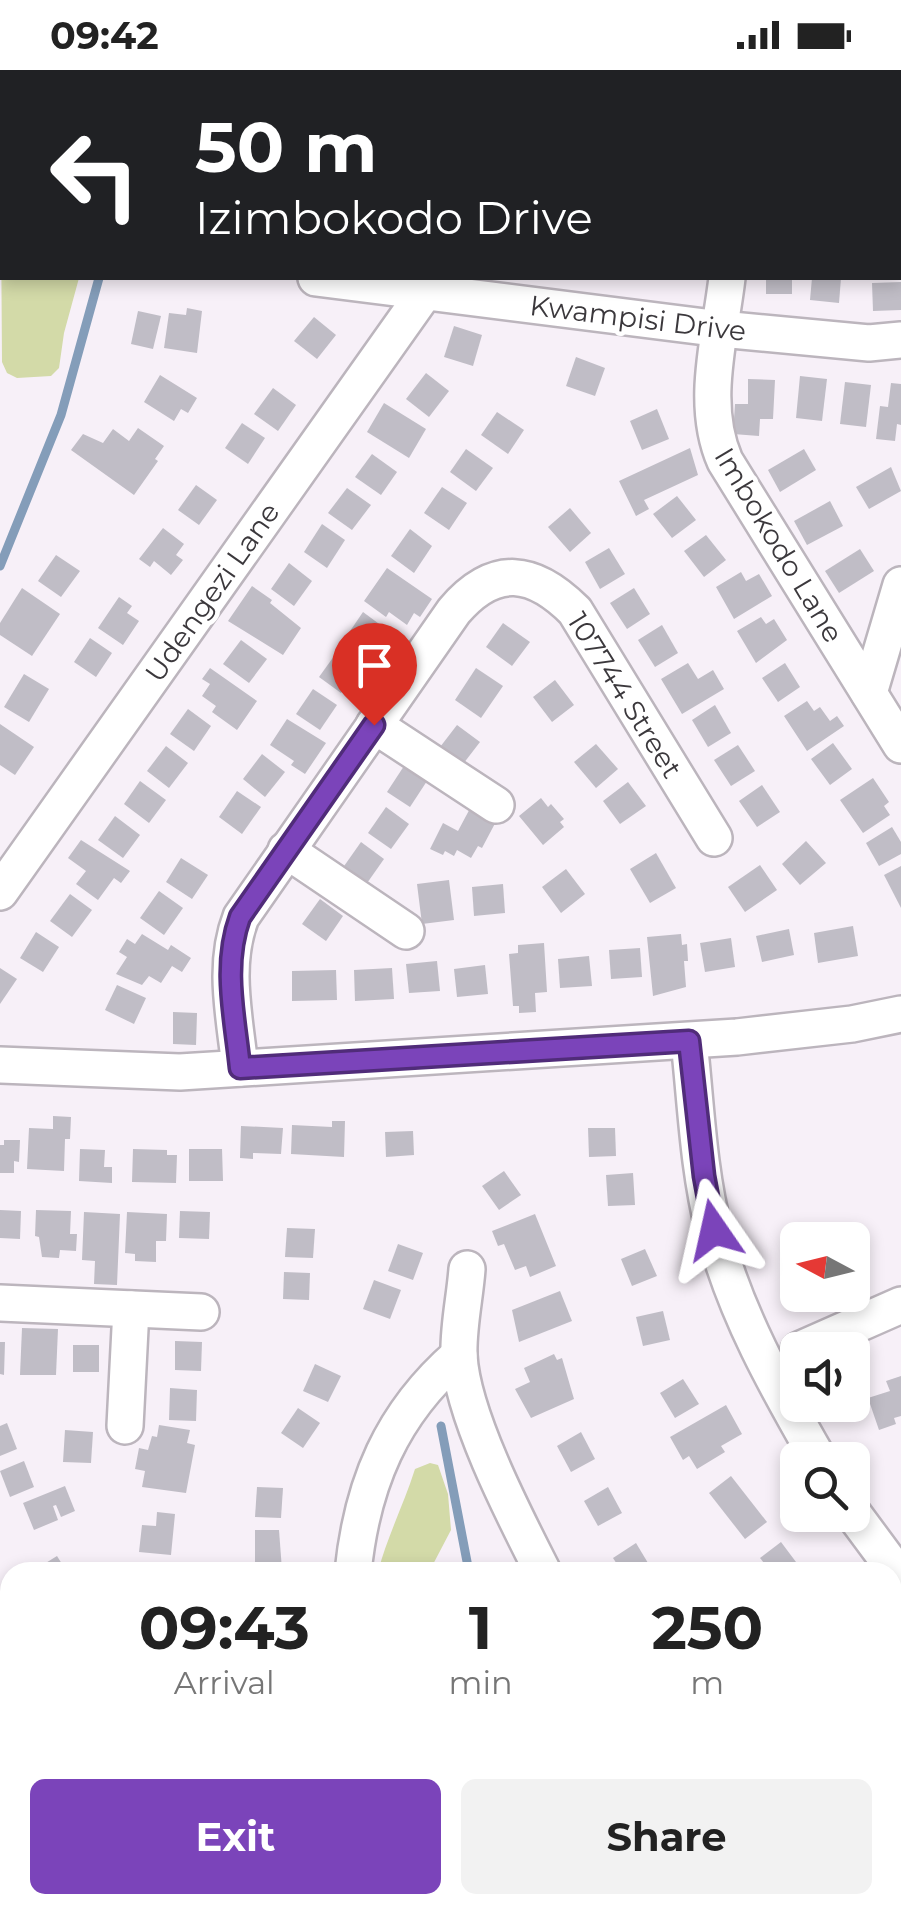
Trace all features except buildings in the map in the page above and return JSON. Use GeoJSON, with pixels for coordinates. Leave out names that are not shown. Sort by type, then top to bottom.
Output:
{"type":"FeatureCollection","features":[{"type":"Feature","properties":{"kind":"street","name":"Kwampisi Drive"},"geometry":{"type":"LineString","coordinates":[[332,280],[721,329],[869,343],[901,340]]}},
{"type":"Feature","properties":{"kind":"street","name":"Imbokodo Lane"},"geometry":{"type":"LineString","coordinates":[[727,280],[711,405],[715,437],[725,461],[901,745]]}},
{"type":"Feature","properties":{"kind":"street","name":"Udengezi Lane"},"geometry":{"type":"LineString","coordinates":[[0,892],[425,292]]}},
{"type":"Feature","properties":{"kind":"street","name":"107744 Street"},"geometry":{"type":"LineString","coordinates":[[240,1068],[230,951],[240,917],[466,597],[479,588],[504,578],[532,580],[546,585],[575,611],[714,838]]}},
{"type":"Feature","properties":{"kind":"street"},"geometry":{"type":"LineString","coordinates":[[869,693],[901,585]]}},
{"type":"Feature","properties":{"kind":"street"},"geometry":{"type":"LineString","coordinates":[[374,725],[496,805]]}},
{"type":"Feature","properties":{"kind":"street"},"geometry":{"type":"LineString","coordinates":[[286,850],[406,931]]}},
{"type":"Feature","properties":{"kind":"street"},"geometry":{"type":"LineString","coordinates":[[0,1065],[180,1072],[689,1041],[852,1024],[901,1014]]}},
{"type":"Feature","properties":{"kind":"street"},"geometry":{"type":"LineString","coordinates":[[689,1041],[714,1230],[742,1313],[780,1348]]}},
{"type":"Feature","properties":{"kind":"street"},"geometry":{"type":"LineString","coordinates":[[467,1269],[459,1355],[467,1397],[538,1562]]}},
{"type":"Feature","properties":{"kind":"street"},"geometry":{"type":"LineString","coordinates":[[0,1303],[201,1312]]}},
{"type":"Feature","properties":{"kind":"street"},"geometry":{"type":"LineString","coordinates":[[840,1332],[901,1305]]}},
{"type":"Feature","properties":{"kind":"street"},"geometry":{"type":"LineString","coordinates":[[125,1426],[131,1309]]}},
{"type":"Feature","properties":{"kind":"street"},"geometry":{"type":"LineString","coordinates":[[354,1562],[372,1473],[390,1437],[432,1379],[459,1355]]}},
{"type":"Feature","properties":{"kind":"street"},"geometry":{"type":"LineString","coordinates":[[867,1532],[889,1562]]}},
{"type":"Feature","properties":{"kind":"green space"},"geometry":{"type":"Polygon","coordinates":[[[1,280],[78,280],[59,368],[51,376],[17,378],[7,373],[2,362],[1,280]]]}},
{"type":"Feature","properties":{"kind":"green space"},"geometry":{"type":"Polygon","coordinates":[[[430,1463],[438,1465],[448,1494],[451,1530],[434,1562],[381,1562],[386,1546],[415,1469],[430,1463]]]}},
{"type":"Feature","properties":{"kind":"waterway"},"geometry":{"type":"LineString","coordinates":[[0,566],[61,415],[98,280]]}},
{"type":"Feature","properties":{"kind":"waterway"},"geometry":{"type":"LineString","coordinates":[[441,1426],[467,1562]]}},
{"type":"Feature","properties":{"kind":"route"},"geometry":{"type":"LineString","coordinates":[[374,725],[240,917],[230,951],[230,972],[240,1068],[689,1041],[714,1230]]}}]}
